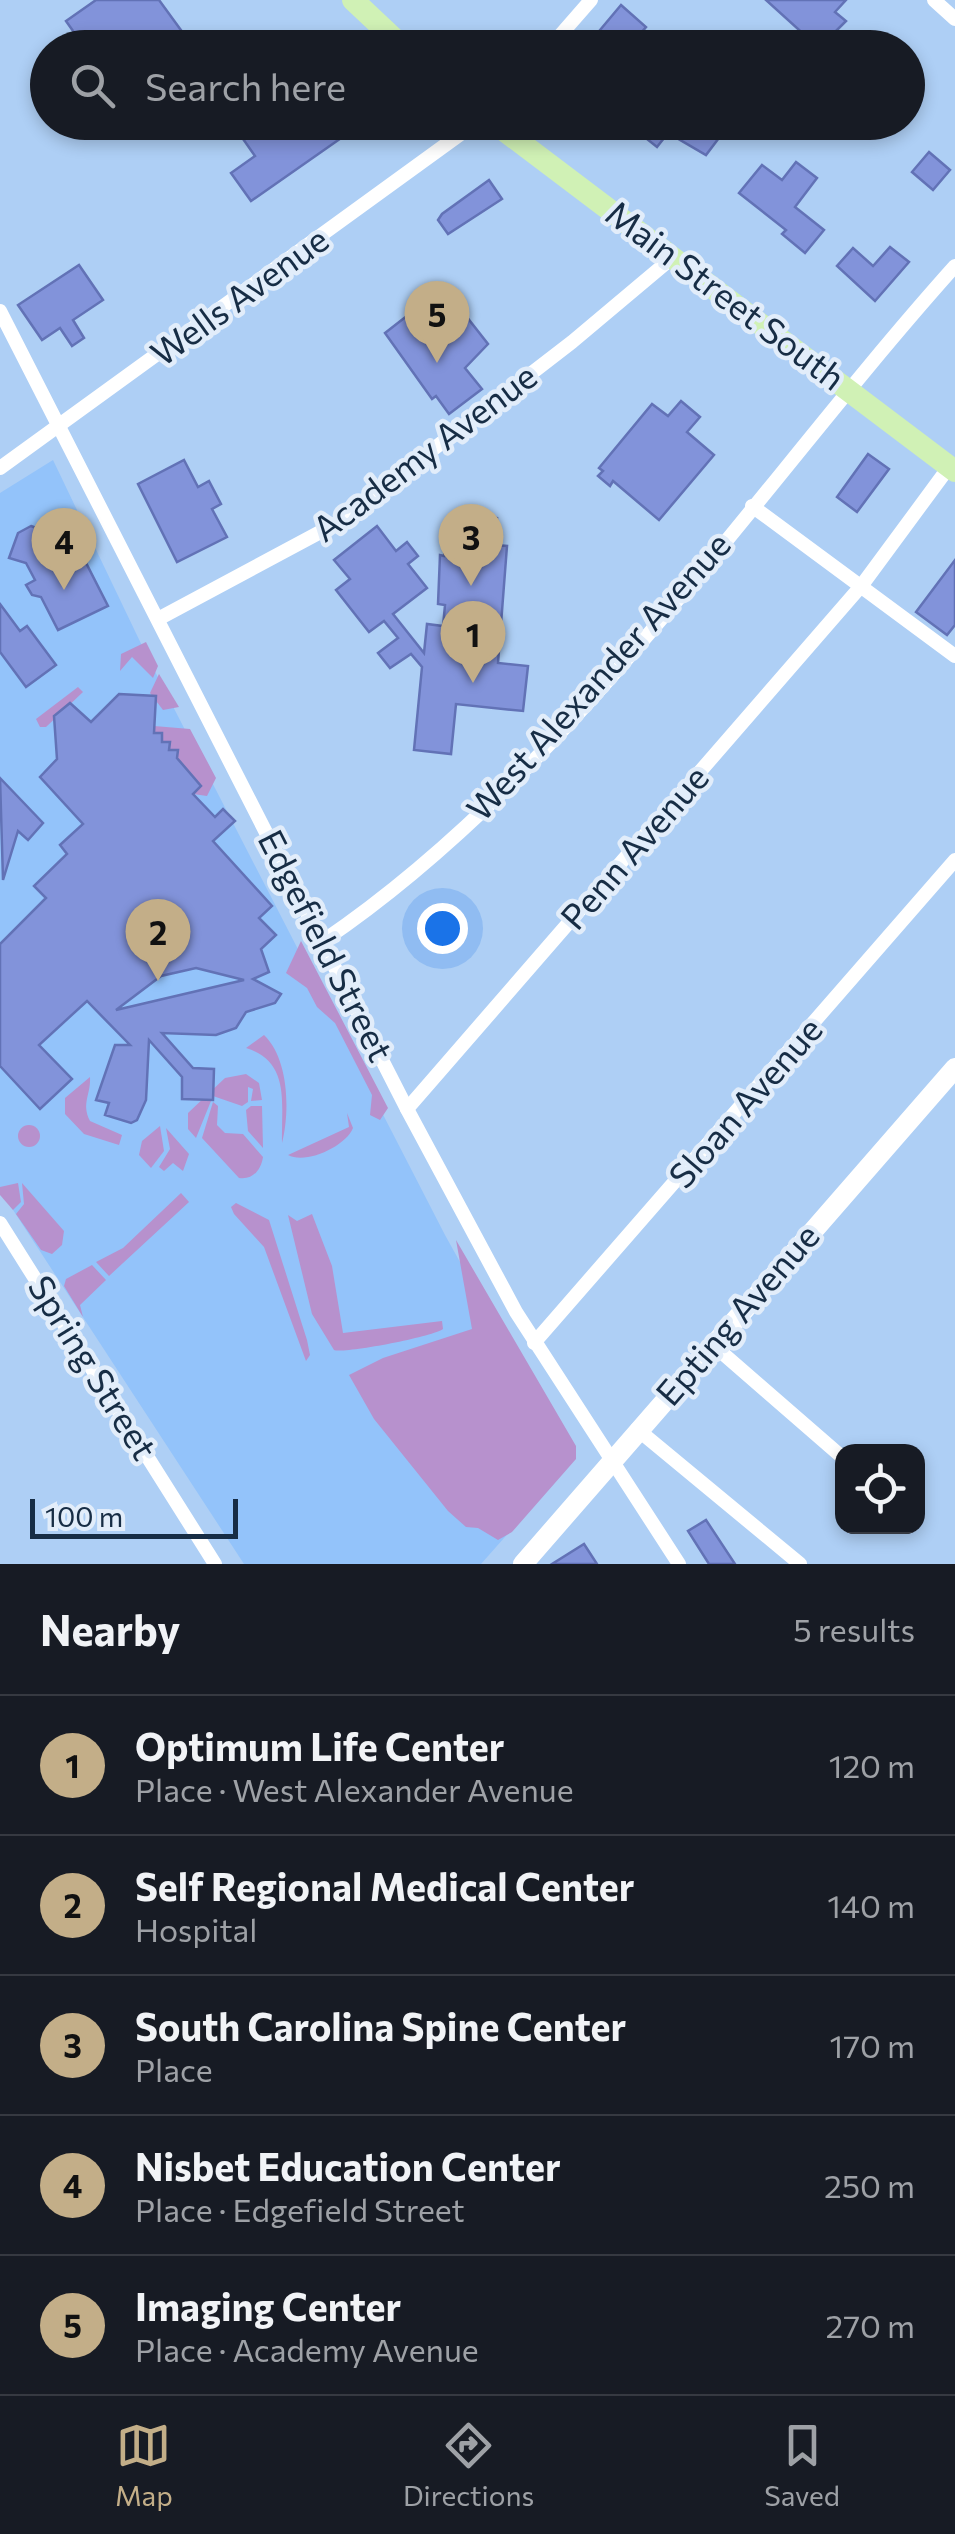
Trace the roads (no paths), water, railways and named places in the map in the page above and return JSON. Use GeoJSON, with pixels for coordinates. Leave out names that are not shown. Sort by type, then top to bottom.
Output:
{"type":"FeatureCollection","features":[{"type":"Feature","properties":{"kind":"main road"},"geometry":{"type":"LineString","coordinates":[[353,0],[385,30]]}},
{"type":"Feature","properties":{"kind":"main road","name":"Main Street South"},"geometry":{"type":"LineString","coordinates":[[517,140],[952,469]]}},
{"type":"Feature","properties":{"kind":"street"},"geometry":{"type":"LineString","coordinates":[[565,30],[591,0]]}},
{"type":"Feature","properties":{"kind":"street"},"geometry":{"type":"LineString","coordinates":[[934,0],[955,18]]}},
{"type":"Feature","properties":{"kind":"street","name":"Wells Avenue"},"geometry":{"type":"LineString","coordinates":[[0,468],[452,140]]}},
{"type":"Feature","properties":{"kind":"street","name":"Academy Avenue"},"geometry":{"type":"LineString","coordinates":[[158,619],[338,522],[572,342],[672,258]]}},
{"type":"Feature","properties":{"kind":"street","name":"West Alexander Avenue"},"geometry":{"type":"LineString","coordinates":[[324,941],[429,861],[519,774],[588,700],[955,266]]}},
{"type":"Feature","properties":{"kind":"street","name":"Edgefield Street"},"geometry":{"type":"LineString","coordinates":[[0,312],[407,1109],[534,1343],[679,1564]]}},
{"type":"Feature","properties":{"kind":"street","name":"Penn Avenue"},"geometry":{"type":"LineString","coordinates":[[407,1109],[862,585],[952,469]]}},
{"type":"Feature","properties":{"kind":"street"},"geometry":{"type":"LineString","coordinates":[[752,506],[955,656]]}},
{"type":"Feature","properties":{"kind":"street","name":"Sloan Avenue"},"geometry":{"type":"LineString","coordinates":[[534,1343],[955,860]]}},
{"type":"Feature","properties":{"kind":"street","name":"Epting Avenue"},"geometry":{"type":"LineString","coordinates":[[523,1564],[637,1429],[953,1075]]}},
{"type":"Feature","properties":{"kind":"street","name":"Spring Street"},"geometry":{"type":"LineString","coordinates":[[0,1223],[215,1564]]}},
{"type":"Feature","properties":{"kind":"street"},"geometry":{"type":"LineString","coordinates":[[712,1344],[835,1451]]}},
{"type":"Feature","properties":{"kind":"street"},"geometry":{"type":"LineString","coordinates":[[637,1429],[800,1564]]}},
{"type":"Feature","properties":{"kind":"place","name":"Imaging Center"},"geometry":{"type":"Point","coordinates":[437,363]}},
{"type":"Feature","properties":{"kind":"place","name":"South Carolina Spine Center"},"geometry":{"type":"Point","coordinates":[471,586]}},
{"type":"Feature","properties":{"kind":"place","name":"Nisbet Education Center"},"geometry":{"type":"Point","coordinates":[64,590]}},
{"type":"Feature","properties":{"kind":"place","name":"Optimum Life Center"},"geometry":{"type":"Point","coordinates":[473,683]}},
{"type":"Feature","properties":{"kind":"place","name":"Self Regional Medical Center"},"geometry":{"type":"Point","coordinates":[158,981]}}]}
